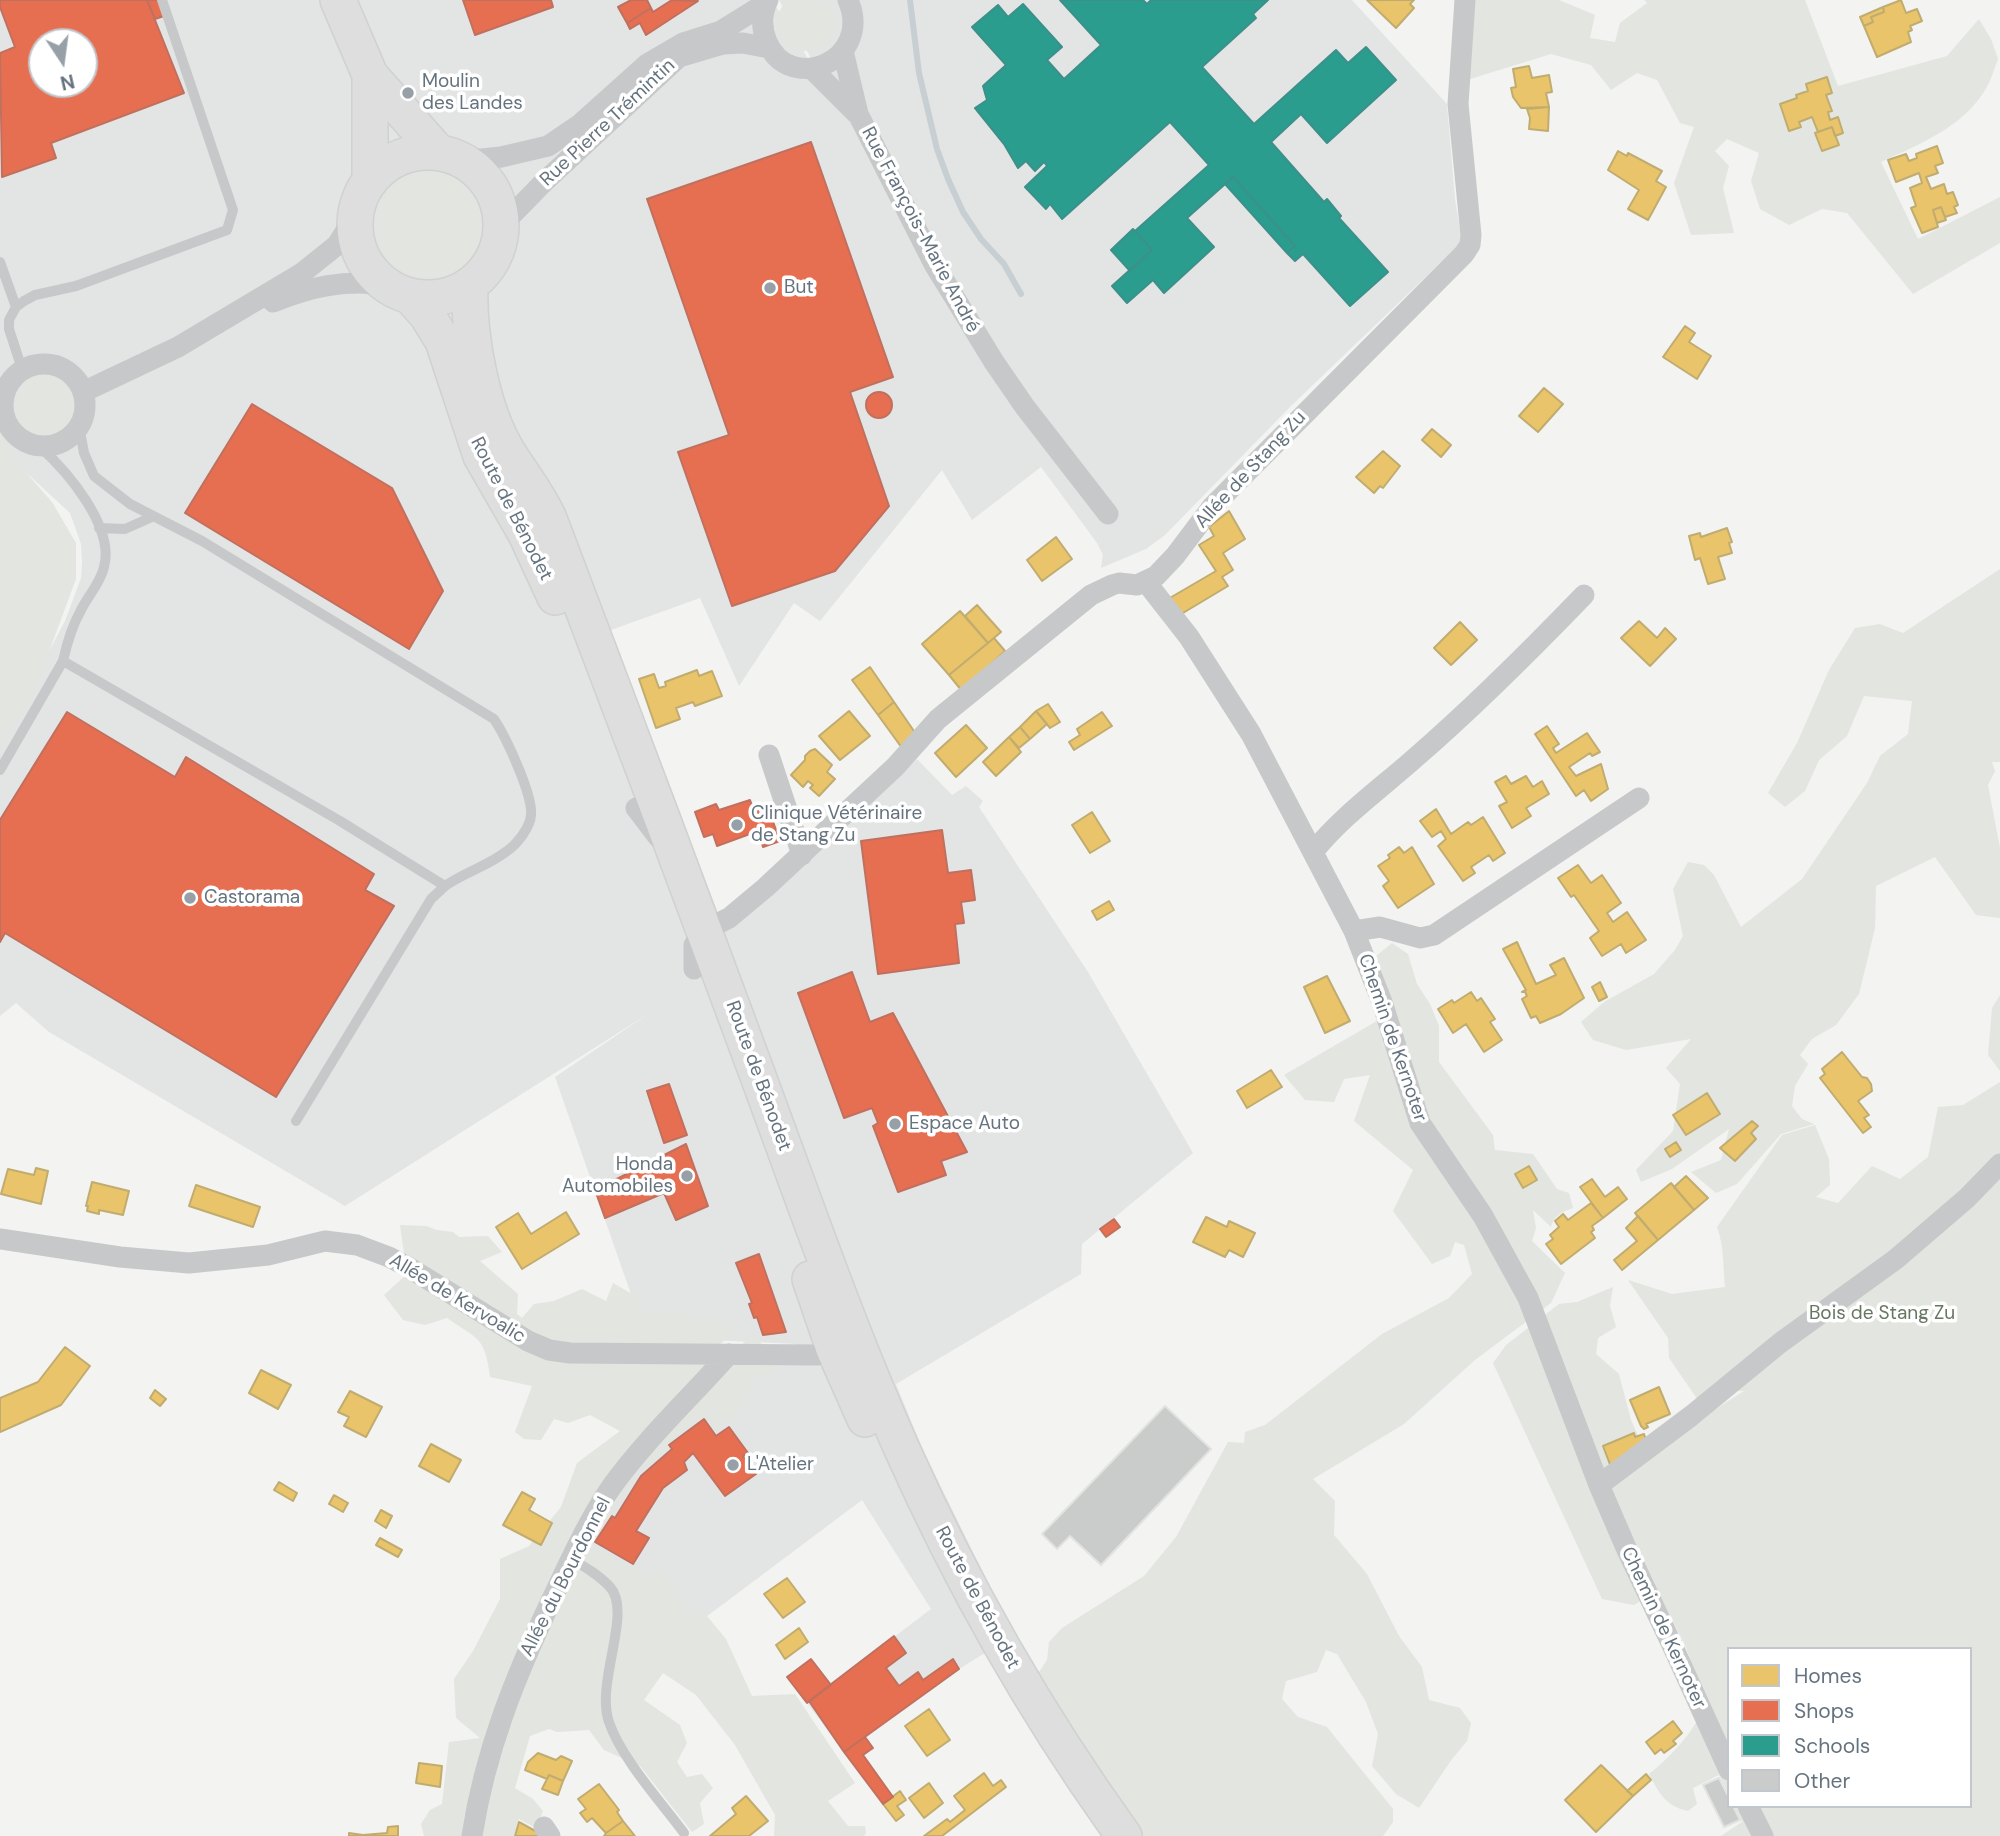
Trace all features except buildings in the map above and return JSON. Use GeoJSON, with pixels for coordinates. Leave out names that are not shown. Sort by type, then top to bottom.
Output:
{"type":"FeatureCollection","features":[{"type":"Feature","properties":{"kind":"main road"},"geometry":{"type":"LineString","coordinates":[[338,0],[370,75],[451,157],[479,173],[491,188],[499,206],[502,226],[499,243],[483,274],[470,285],[452,295],[431,299],[398,291],[370,272],[360,255],[355,236],[355,216],[362,191],[384,167],[400,157],[419,152],[451,157]]}},
{"type":"Feature","properties":{"kind":"main road"},"geometry":{"type":"LineString","coordinates":[[370,75],[370,181]]}},
{"type":"Feature","properties":{"kind":"main road","name":"Route de Bénodet"},"geometry":{"type":"LineString","coordinates":[[470,285],[470,326],[476,360],[496,428],[509,453],[538,495],[549,519],[705,930],[894,1448],[920,1543],[994,1676],[1095,1836]]}},
{"type":"Feature","properties":{"kind":"main road","name":"Route de Bénodet"},"geometry":{"type":"LineString","coordinates":[[398,291],[432,322],[443,341],[474,440],[490,474],[534,550],[636,808],[834,1349],[931,1511],[1006,1653],[1056,1739],[1124,1836]]}},
{"type":"Feature","properties":{"kind":"street","name":"Allée de Stang Zu"},"geometry":{"type":"LineString","coordinates":[[1146,582],[1156,576],[1175,556],[1212,507],[1394,326],[1470,245],[1458,104],[1465,0]]}},
{"type":"Feature","properties":{"kind":"street"},"geometry":{"type":"LineString","coordinates":[[767,1],[762,26],[769,48],[782,61],[793,66],[811,68],[828,64],[847,46],[853,29],[854,4]]}},
{"type":"Feature","properties":{"kind":"street","name":"Rue Pierre Trémintin"},"geometry":{"type":"LineString","coordinates":[[451,157],[500,157],[548,146],[579,125],[646,64],[683,43],[721,31],[767,1]]}},
{"type":"Feature","properties":{"kind":"street","name":"Rue Pierre Trémintin"},"geometry":{"type":"LineString","coordinates":[[502,226],[544,182],[679,57],[723,44],[743,43],[769,48]]}},
{"type":"Feature","properties":{"kind":"street","name":"Rue François-Marie André"},"geometry":{"type":"LineString","coordinates":[[843,51],[858,114],[934,264],[979,340],[1025,407],[1108,514]]}},
{"type":"Feature","properties":{"kind":"street","name":"Rue François-Marie André"},"geometry":{"type":"LineString","coordinates":[[811,68],[858,114]]}},
{"type":"Feature","properties":{"kind":"street"},"geometry":{"type":"LineString","coordinates":[[83,392],[142,366],[216,326],[323,258],[344,236],[355,216]]}},
{"type":"Feature","properties":{"kind":"street"},"geometry":{"type":"LineString","coordinates":[[216,326],[254,309],[312,289],[350,282],[398,291]]}},
{"type":"Feature","properties":{"kind":"street"},"geometry":{"type":"LineString","coordinates":[[46,363],[69,372],[83,392],[85,404],[79,426],[72,436],[51,446],[40,447],[16,436],[3,414],[2,401],[12,377],[22,369],[34,365],[46,363]]}},
{"type":"Feature","properties":{"kind":"street","name":"Chemin de Kernoter"},"geometry":{"type":"LineString","coordinates":[[1146,582],[1189,637],[1224,690],[1268,764],[1354,931],[1382,1002],[1420,1123],[1483,1216],[1528,1298],[1599,1485],[1727,1766]]}},
{"type":"Feature","properties":{"kind":"street"},"geometry":{"type":"LineString","coordinates":[[695,969],[694,945],[705,930],[739,911],[802,855],[895,767],[938,719],[1091,596],[1119,583],[1133,586],[1146,582]]}},
{"type":"Feature","properties":{"kind":"street"},"geometry":{"type":"LineString","coordinates":[[1313,852],[1343,819],[1453,723],[1584,595]]}},
{"type":"Feature","properties":{"kind":"street"},"geometry":{"type":"LineString","coordinates":[[769,755],[802,855]]}},
{"type":"Feature","properties":{"kind":"street"},"geometry":{"type":"LineString","coordinates":[[1354,931],[1380,927],[1420,938],[1434,935],[1639,798]]}},
{"type":"Feature","properties":{"kind":"street"},"geometry":{"type":"LineString","coordinates":[[636,808],[657,834],[691,925],[705,930]]}},
{"type":"Feature","properties":{"kind":"street"},"geometry":{"type":"LineString","coordinates":[[1599,1485],[1691,1416],[1780,1343],[1896,1259],[1967,1198],[2000,1164]]}},
{"type":"Feature","properties":{"kind":"street","name":"Allée de Kervoalic"},"geometry":{"type":"LineString","coordinates":[[0,1239],[132,1258],[189,1263],[268,1255],[325,1241],[342,1242],[389,1257],[528,1341],[549,1350],[603,1354],[817,1355],[834,1349]]}},
{"type":"Feature","properties":{"kind":"street"},"geometry":{"type":"LineString","coordinates":[[834,1349],[853,1357],[894,1448]]}},
{"type":"Feature","properties":{"kind":"street","name":"Allée du Bourdonnel"},"geometry":{"type":"LineString","coordinates":[[472,1836],[481,1788],[505,1705],[571,1559],[606,1497],[631,1461],[729,1354]]}},
{"type":"Feature","properties":{"kind":"street"},"geometry":{"type":"LineString","coordinates":[[1749,1808],[1763,1836]]}},
{"type":"Feature","properties":{"kind":"lane"},"geometry":{"type":"LineString","coordinates":[[22,369],[9,329],[9,320],[16,307],[36,295],[76,286],[227,230],[233,210],[162,0]]}},
{"type":"Feature","properties":{"kind":"lane"},"geometry":{"type":"LineString","coordinates":[[0,262],[16,307]]}},
{"type":"Feature","properties":{"kind":"lane"},"geometry":{"type":"LineString","coordinates":[[79,426],[84,453],[94,476],[130,504],[202,541],[494,719],[521,776],[531,812],[530,820],[517,841],[509,849],[445,886],[431,899],[296,1121]]}},
{"type":"Feature","properties":{"kind":"lane"},"geometry":{"type":"LineString","coordinates":[[0,769],[63,661],[71,628],[105,565],[104,544],[99,528],[79,488],[40,447]]}},
{"type":"Feature","properties":{"kind":"lane"},"geometry":{"type":"LineString","coordinates":[[99,528],[125,529],[152,517]]}},
{"type":"Feature","properties":{"kind":"lane"},"geometry":{"type":"LineString","coordinates":[[63,661],[445,886]]}},
{"type":"Feature","properties":{"kind":"lane"},"geometry":{"type":"LineString","coordinates":[[571,1559],[596,1574],[617,1598],[618,1619],[604,1702],[609,1724],[618,1743],[684,1833]]}},
{"type":"Feature","properties":{"kind":"shaded area"},"geometry":{"type":"Polygon","coordinates":[[[0,0],[772,0],[836,104],[779,0],[1352,0],[1447,104],[1455,199],[1462,242],[1291,406],[1165,535],[1146,549],[1101,568],[1103,555],[1097,543],[1041,467],[972,520],[942,470],[820,621],[794,603],[739,686],[700,598],[611,630],[725,932],[917,759],[952,795],[966,786],[983,801],[979,807],[1088,972],[1193,1153],[1082,1244],[1081,1274],[896,1384],[923,1450],[1016,1634],[959,1669],[844,1752],[807,1703],[931,1609],[862,1500],[678,1638],[583,1550],[647,1452],[745,1367],[801,1364],[796,1344],[646,1337],[555,1077],[648,1014],[345,1206],[49,1032],[16,1003],[0,1016],[0,726],[46,657],[65,621],[81,578],[82,562],[81,544],[70,513],[0,453],[0,0]]]}},
{"type":"Feature","properties":{"kind":"green space"},"geometry":{"type":"Polygon","coordinates":[[[788,0],[829,2],[836,18],[835,32],[828,42],[817,49],[805,51],[792,48],[782,40],[777,18],[788,0]]]}},
{"type":"Feature","properties":{"kind":"green space"},"geometry":{"type":"Polygon","coordinates":[[[1455,0],[1559,0],[1595,15],[1590,38],[1615,42],[1620,23],[1647,3],[1644,0],[1805,0],[1838,86],[1947,56],[1979,19],[1991,39],[1998,59],[1985,90],[1965,114],[1939,134],[1881,162],[1918,239],[2000,197],[2000,243],[1913,294],[1847,213],[1822,209],[1789,225],[1760,209],[1751,181],[1759,153],[1727,139],[1715,151],[1729,166],[1723,188],[1734,233],[1691,235],[1674,183],[1694,127],[1680,123],[1657,80],[1637,73],[1611,90],[1591,65],[1551,54],[1467,80],[1472,25],[1454,6],[1455,0]]]}},
{"type":"Feature","properties":{"kind":"green space"},"geometry":{"type":"Polygon","coordinates":[[[430,171],[451,175],[468,187],[480,204],[484,225],[480,246],[468,263],[451,275],[430,279],[409,275],[392,263],[380,246],[376,225],[380,204],[392,187],[409,175],[430,171]]]}},
{"type":"Feature","properties":{"kind":"green space"},"geometry":{"type":"Polygon","coordinates":[[[45,376],[66,385],[75,406],[66,427],[45,436],[24,427],[15,406],[24,385],[45,376]]]}},
{"type":"Feature","properties":{"kind":"green space"},"geometry":{"type":"Polygon","coordinates":[[[0,425],[15,460],[52,502],[76,543],[76,579],[33,695],[0,747],[0,425]]]}},
{"type":"Feature","properties":{"kind":"green space"},"geometry":{"type":"Polygon","coordinates":[[[2000,569],[2000,762],[1992,762],[1995,771],[1988,785],[2000,848],[2000,918],[1976,915],[1935,857],[1876,886],[1875,928],[1859,994],[1836,1025],[1812,1039],[1800,1055],[1808,1064],[1795,1086],[1792,1106],[1802,1119],[1814,1124],[1781,1134],[1737,1184],[1716,1193],[1691,1172],[1721,1160],[1729,1129],[1672,1169],[1641,1182],[1636,1170],[1673,1131],[1680,1084],[1666,1068],[1691,1039],[1626,1050],[1593,1040],[1581,1022],[1604,1002],[1654,974],[1675,950],[1683,936],[1673,889],[1688,862],[1704,865],[1714,875],[1741,927],[1802,879],[1867,783],[1880,756],[1908,734],[1912,701],[1864,696],[1847,736],[1819,760],[1805,791],[1785,807],[1768,793],[1797,743],[1829,670],[1855,628],[1880,624],[1903,633],[2000,569]]]}},
{"type":"Feature","properties":{"kind":"green space"},"geometry":{"type":"Polygon","coordinates":[[[1392,943],[1408,954],[1417,984],[1430,1004],[1439,1026],[1439,1062],[1493,1135],[1495,1150],[1533,1154],[1557,1189],[1569,1193],[1573,1208],[1559,1214],[1551,1227],[1533,1210],[1536,1228],[1532,1241],[1565,1273],[1551,1303],[1475,1360],[1404,1424],[1313,1479],[1335,1501],[1334,1535],[1367,1574],[1399,1636],[1422,1667],[1429,1700],[1460,1708],[1471,1723],[1467,1741],[1419,1808],[1396,1794],[1372,1766],[1378,1734],[1366,1702],[1337,1654],[1326,1650],[1317,1672],[1286,1681],[1282,1699],[1298,1717],[1327,1727],[1393,1809],[1393,1822],[1383,1836],[1142,1836],[1128,1824],[1033,1681],[1047,1660],[1049,1642],[1062,1628],[1144,1576],[1176,1537],[1228,1442],[1244,1443],[1245,1432],[1265,1425],[1382,1334],[1449,1298],[1472,1274],[1464,1245],[1455,1242],[1450,1256],[1432,1264],[1393,1211],[1413,1170],[1354,1121],[1370,1075],[1344,1079],[1334,1102],[1305,1100],[1284,1075],[1382,1018],[1375,957],[1392,943]]]}},
{"type":"Feature","properties":{"kind":"green space"},"geometry":{"type":"Polygon","coordinates":[[[2000,995],[2000,1071],[1988,1055],[1992,1008],[2000,995]]]}},
{"type":"Feature","properties":{"kind":"green space","name":"Bois de Stang Zu"},"geometry":{"type":"Polygon","coordinates":[[[2000,1082],[2000,1836],[1721,1836],[1742,1822],[1735,1808],[1972,1808],[1972,1647],[1727,1647],[1727,1791],[1719,1775],[1693,1788],[1697,1804],[1688,1811],[1674,1806],[1660,1793],[1649,1774],[1682,1742],[1706,1705],[1685,1645],[1657,1591],[1634,1605],[1602,1599],[1493,1363],[1506,1345],[1559,1304],[1577,1302],[1613,1287],[1610,1306],[1616,1327],[1598,1338],[1596,1354],[1619,1374],[1631,1420],[1646,1453],[1744,1391],[1712,1390],[1698,1400],[1669,1358],[1668,1338],[1628,1280],[1672,1294],[1725,1287],[1717,1227],[1782,1135],[1815,1125],[1829,1159],[1830,1185],[1816,1197],[1838,1203],[1872,1166],[1900,1179],[1928,1157],[1938,1107],[1963,1105],[2000,1082]]]}},
{"type":"Feature","properties":{"kind":"green space"},"geometry":{"type":"Polygon","coordinates":[[[400,1225],[426,1226],[453,1232],[459,1237],[488,1236],[502,1252],[480,1261],[518,1294],[517,1314],[522,1318],[534,1304],[554,1301],[582,1289],[606,1301],[613,1283],[634,1295],[643,1311],[656,1313],[674,1309],[687,1316],[720,1319],[735,1325],[732,1335],[708,1353],[738,1348],[752,1335],[779,1360],[774,1373],[757,1377],[738,1415],[716,1431],[705,1415],[667,1443],[670,1449],[634,1475],[593,1545],[635,1570],[667,1575],[686,1609],[702,1610],[726,1639],[752,1696],[795,1694],[855,1783],[828,1801],[848,1826],[865,1826],[864,1836],[774,1836],[775,1815],[735,1745],[696,1695],[663,1673],[644,1700],[680,1725],[687,1743],[677,1762],[687,1777],[702,1774],[713,1788],[700,1803],[704,1824],[692,1832],[640,1766],[604,1750],[589,1730],[557,1732],[549,1729],[530,1736],[515,1788],[533,1799],[543,1811],[536,1828],[519,1819],[514,1836],[424,1836],[421,1824],[430,1810],[442,1804],[449,1742],[480,1738],[456,1718],[454,1679],[473,1651],[500,1599],[500,1559],[529,1546],[561,1507],[577,1463],[620,1431],[590,1415],[568,1423],[554,1419],[541,1440],[524,1439],[515,1432],[532,1386],[490,1377],[486,1354],[473,1336],[447,1318],[425,1325],[403,1320],[384,1295],[407,1274],[400,1225]]]}},
{"type":"Feature","properties":{"kind":"waterway"},"geometry":{"type":"LineString","coordinates":[[910,0],[919,73],[937,149],[948,179],[963,212],[981,239],[1004,264],[1021,294]]}},
{"type":"Feature","properties":{"kind":"place","name":"Moulin des Landes"},"geometry":{"type":"Point","coordinates":[408,93]}},
{"type":"Feature","properties":{"kind":"place","name":"But"},"geometry":{"type":"Point","coordinates":[770,288]}},
{"type":"Feature","properties":{"kind":"place","name":"Clinique Vétérinaire de Stang Zu"},"geometry":{"type":"Point","coordinates":[737,825]}},
{"type":"Feature","properties":{"kind":"place","name":"Castorama"},"geometry":{"type":"Point","coordinates":[190,898]}},
{"type":"Feature","properties":{"kind":"place","name":"Espace Auto"},"geometry":{"type":"Point","coordinates":[895,1124]}},
{"type":"Feature","properties":{"kind":"place","name":"Honda Automobiles"},"geometry":{"type":"Point","coordinates":[687,1176]}},
{"type":"Feature","properties":{"kind":"place","name":"L'Atelier"},"geometry":{"type":"Point","coordinates":[733,1465]}}]}
